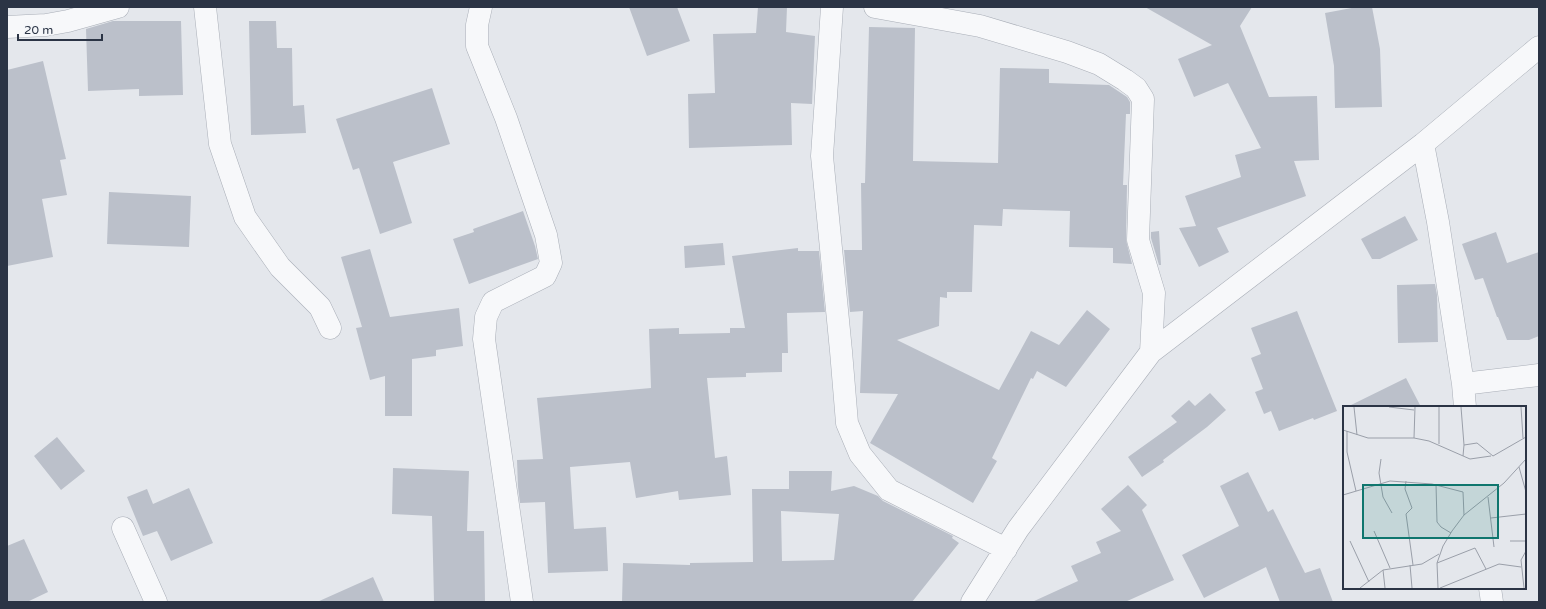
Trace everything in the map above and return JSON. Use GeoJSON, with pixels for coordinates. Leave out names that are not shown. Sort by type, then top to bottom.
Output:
{"type":"FeatureCollection","features":[{"type":"Feature","properties":{"kind":"street"},"geometry":{"type":"LineString","coordinates":[[7,27],[46,25],[68,21],[118,7]]}},
{"type":"Feature","properties":{"kind":"street"},"geometry":{"type":"LineString","coordinates":[[205,7],[220,144],[245,217],[280,266],[320,307],[330,328]]}},
{"type":"Feature","properties":{"kind":"street"},"geometry":{"type":"LineString","coordinates":[[481,7],[477,25],[477,46],[506,118],[546,235],[551,263],[545,276],[493,302],[486,317],[484,339],[522,602]]}},
{"type":"Feature","properties":{"kind":"street"},"geometry":{"type":"LineString","coordinates":[[832,7],[822,156],[841,351],[846,423],[860,454],[889,490],[1006,549]]}},
{"type":"Feature","properties":{"kind":"street"},"geometry":{"type":"LineString","coordinates":[[875,7],[980,26],[1067,52],[1099,64],[1136,88],[1143,99],[1138,240],[1154,293],[1151,352]]}},
{"type":"Feature","properties":{"kind":"street"},"geometry":{"type":"LineString","coordinates":[[972,602],[1018,529],[1151,352],[1423,144],[1539,47]]}},
{"type":"Feature","properties":{"kind":"street"},"geometry":{"type":"LineString","coordinates":[[1423,144],[1438,222],[1463,384],[1465,406]]}},
{"type":"Feature","properties":{"kind":"street"},"geometry":{"type":"LineString","coordinates":[[1463,384],[1539,375]]}},
{"type":"Feature","properties":{"kind":"street"},"geometry":{"type":"LineString","coordinates":[[123,528],[156,602]]}},
{"type":"Feature","properties":{"kind":"street"},"geometry":{"type":"LineString","coordinates":[[1490,589],[1492,602]]}},
{"type":"Feature","properties":{"kind":"building"},"geometry":{"type":"Polygon","coordinates":[[[629,7],[677,7],[690,41],[647,56],[629,7]]]}},
{"type":"Feature","properties":{"kind":"building"},"geometry":{"type":"Polygon","coordinates":[[[758,7],[787,7],[786,32],[815,36],[812,104],[791,103],[792,145],[689,148],[688,94],[715,93],[713,34],[756,33],[758,7]]]}},
{"type":"Feature","properties":{"kind":"building"},"geometry":{"type":"Polygon","coordinates":[[[1145,7],[1252,7],[1240,26],[1269,97],[1317,96],[1319,160],[1294,161],[1306,196],[1217,228],[1229,252],[1199,267],[1179,228],[1196,226],[1185,196],[1241,177],[1235,155],[1261,148],[1228,83],[1194,97],[1178,59],[1212,45],[1145,7]]]}},
{"type":"Feature","properties":{"kind":"building"},"geometry":{"type":"Polygon","coordinates":[[[1357,7],[1372,7],[1380,49],[1382,107],[1335,108],[1334,66],[1325,13],[1357,7]]]}},
{"type":"Feature","properties":{"kind":"building"},"geometry":{"type":"Polygon","coordinates":[[[113,21],[181,21],[183,95],[139,96],[139,89],[88,91],[86,29],[113,21]]]}},
{"type":"Feature","properties":{"kind":"building"},"geometry":{"type":"Polygon","coordinates":[[[249,21],[276,21],[277,48],[292,48],[293,106],[304,105],[306,133],[251,135],[249,21]]]}},
{"type":"Feature","properties":{"kind":"building"},"geometry":{"type":"Polygon","coordinates":[[[869,27],[915,28],[913,161],[998,163],[1000,68],[1049,69],[1049,83],[1109,85],[1127,97],[1130,102],[1130,114],[1126,114],[1123,185],[1127,185],[1126,240],[1132,264],[1113,263],[1113,248],[1069,247],[1070,211],[1003,209],[1002,226],[974,225],[972,292],[947,292],[947,298],[940,297],[939,326],[897,340],[999,390],[1031,331],[1059,345],[1087,310],[1110,329],[1066,387],[1037,371],[1033,379],[1031,378],[992,458],[997,461],[973,503],[870,443],[898,394],[860,393],[863,311],[850,312],[844,250],[862,250],[861,183],[865,183],[869,27]]]}},
{"type":"Feature","properties":{"kind":"building"},"geometry":{"type":"Polygon","coordinates":[[[43,61],[66,159],[60,160],[67,195],[42,199],[53,257],[7,266],[7,70],[43,61]]]}},
{"type":"Feature","properties":{"kind":"building"},"geometry":{"type":"Polygon","coordinates":[[[432,88],[450,144],[393,162],[412,223],[380,234],[359,168],[353,170],[336,119],[432,88]]]}},
{"type":"Feature","properties":{"kind":"building"},"geometry":{"type":"Polygon","coordinates":[[[109,192],[191,196],[189,247],[107,244],[109,192]]]}},
{"type":"Feature","properties":{"kind":"building"},"geometry":{"type":"Polygon","coordinates":[[[523,211],[538,259],[469,284],[453,239],[474,232],[473,229],[523,211]]]}},
{"type":"Feature","properties":{"kind":"building"},"geometry":{"type":"Polygon","coordinates":[[[1405,216],[1418,240],[1380,259],[1372,259],[1361,239],[1405,216]]]}},
{"type":"Feature","properties":{"kind":"building"},"geometry":{"type":"Polygon","coordinates":[[[1159,231],[1161,265],[1159,265],[1151,238],[1151,232],[1159,231]]]}},
{"type":"Feature","properties":{"kind":"building"},"geometry":{"type":"Polygon","coordinates":[[[1496,232],[1507,263],[1539,252],[1539,336],[1529,340],[1507,340],[1483,278],[1475,280],[1462,244],[1496,232]]]}},
{"type":"Feature","properties":{"kind":"building"},"geometry":{"type":"Polygon","coordinates":[[[723,243],[725,265],[685,268],[684,246],[723,243]]]}},
{"type":"Feature","properties":{"kind":"building"},"geometry":{"type":"Polygon","coordinates":[[[798,248],[798,251],[819,251],[825,312],[787,313],[788,353],[782,353],[782,372],[746,373],[746,377],[707,378],[715,458],[727,456],[731,495],[679,500],[678,491],[636,498],[630,462],[570,467],[574,529],[606,527],[608,571],[548,573],[545,502],[520,503],[518,487],[517,460],[543,459],[537,398],[651,388],[649,329],[679,328],[679,334],[730,333],[730,328],[745,328],[732,256],[798,248]]]}},
{"type":"Feature","properties":{"kind":"building"},"geometry":{"type":"Polygon","coordinates":[[[370,249],[390,317],[459,308],[463,346],[436,350],[436,356],[412,359],[412,416],[385,416],[385,376],[370,380],[356,328],[362,327],[341,257],[370,249]]]}},
{"type":"Feature","properties":{"kind":"building"},"geometry":{"type":"Polygon","coordinates":[[[1435,284],[1437,295],[1438,342],[1398,343],[1397,285],[1435,284]]]}},
{"type":"Feature","properties":{"kind":"building"},"geometry":{"type":"Polygon","coordinates":[[[1297,311],[1337,411],[1314,420],[1313,418],[1279,431],[1271,411],[1264,414],[1255,392],[1263,389],[1251,358],[1261,354],[1251,328],[1297,311]]]}},
{"type":"Feature","properties":{"kind":"building"},"geometry":{"type":"Polygon","coordinates":[[[1406,378],[1420,406],[1349,406],[1406,378]]]}},
{"type":"Feature","properties":{"kind":"building"},"geometry":{"type":"Polygon","coordinates":[[[1210,393],[1226,410],[1207,427],[1163,460],[1164,462],[1142,477],[1128,457],[1177,422],[1171,416],[1189,400],[1195,406],[1210,393]]]}},
{"type":"Feature","properties":{"kind":"building"},"geometry":{"type":"Polygon","coordinates":[[[57,437],[85,471],[61,490],[34,456],[57,437]]]}},
{"type":"Feature","properties":{"kind":"building"},"geometry":{"type":"Polygon","coordinates":[[[393,468],[469,471],[467,531],[484,531],[485,602],[434,602],[432,516],[392,514],[393,468]]]}},
{"type":"Feature","properties":{"kind":"building"},"geometry":{"type":"Polygon","coordinates":[[[789,471],[832,471],[831,491],[854,486],[878,496],[883,501],[953,536],[952,538],[959,543],[912,602],[622,602],[623,563],[690,565],[690,563],[753,562],[752,489],[789,489],[789,471]],[[781,511],[782,561],[834,560],[839,514],[781,511]]]}},
{"type":"Feature","properties":{"kind":"building"},"geometry":{"type":"Polygon","coordinates":[[[1248,472],[1268,512],[1273,509],[1305,573],[1320,568],[1333,602],[1280,602],[1266,567],[1204,598],[1182,555],[1239,526],[1220,486],[1248,472]]]}},
{"type":"Feature","properties":{"kind":"building"},"geometry":{"type":"Polygon","coordinates":[[[1128,485],[1147,505],[1142,510],[1174,580],[1125,602],[1032,602],[1078,581],[1071,566],[1101,553],[1096,542],[1121,531],[1101,509],[1128,485]]]}},
{"type":"Feature","properties":{"kind":"building"},"geometry":{"type":"Polygon","coordinates":[[[189,488],[213,543],[171,561],[157,531],[143,536],[127,497],[147,489],[153,504],[189,488]]]}},
{"type":"Feature","properties":{"kind":"building"},"geometry":{"type":"Polygon","coordinates":[[[24,539],[48,592],[27,602],[7,602],[7,546],[24,539]]]}},
{"type":"Feature","properties":{"kind":"building"},"geometry":{"type":"Polygon","coordinates":[[[373,577],[384,602],[317,602],[373,577]]]}}]}
